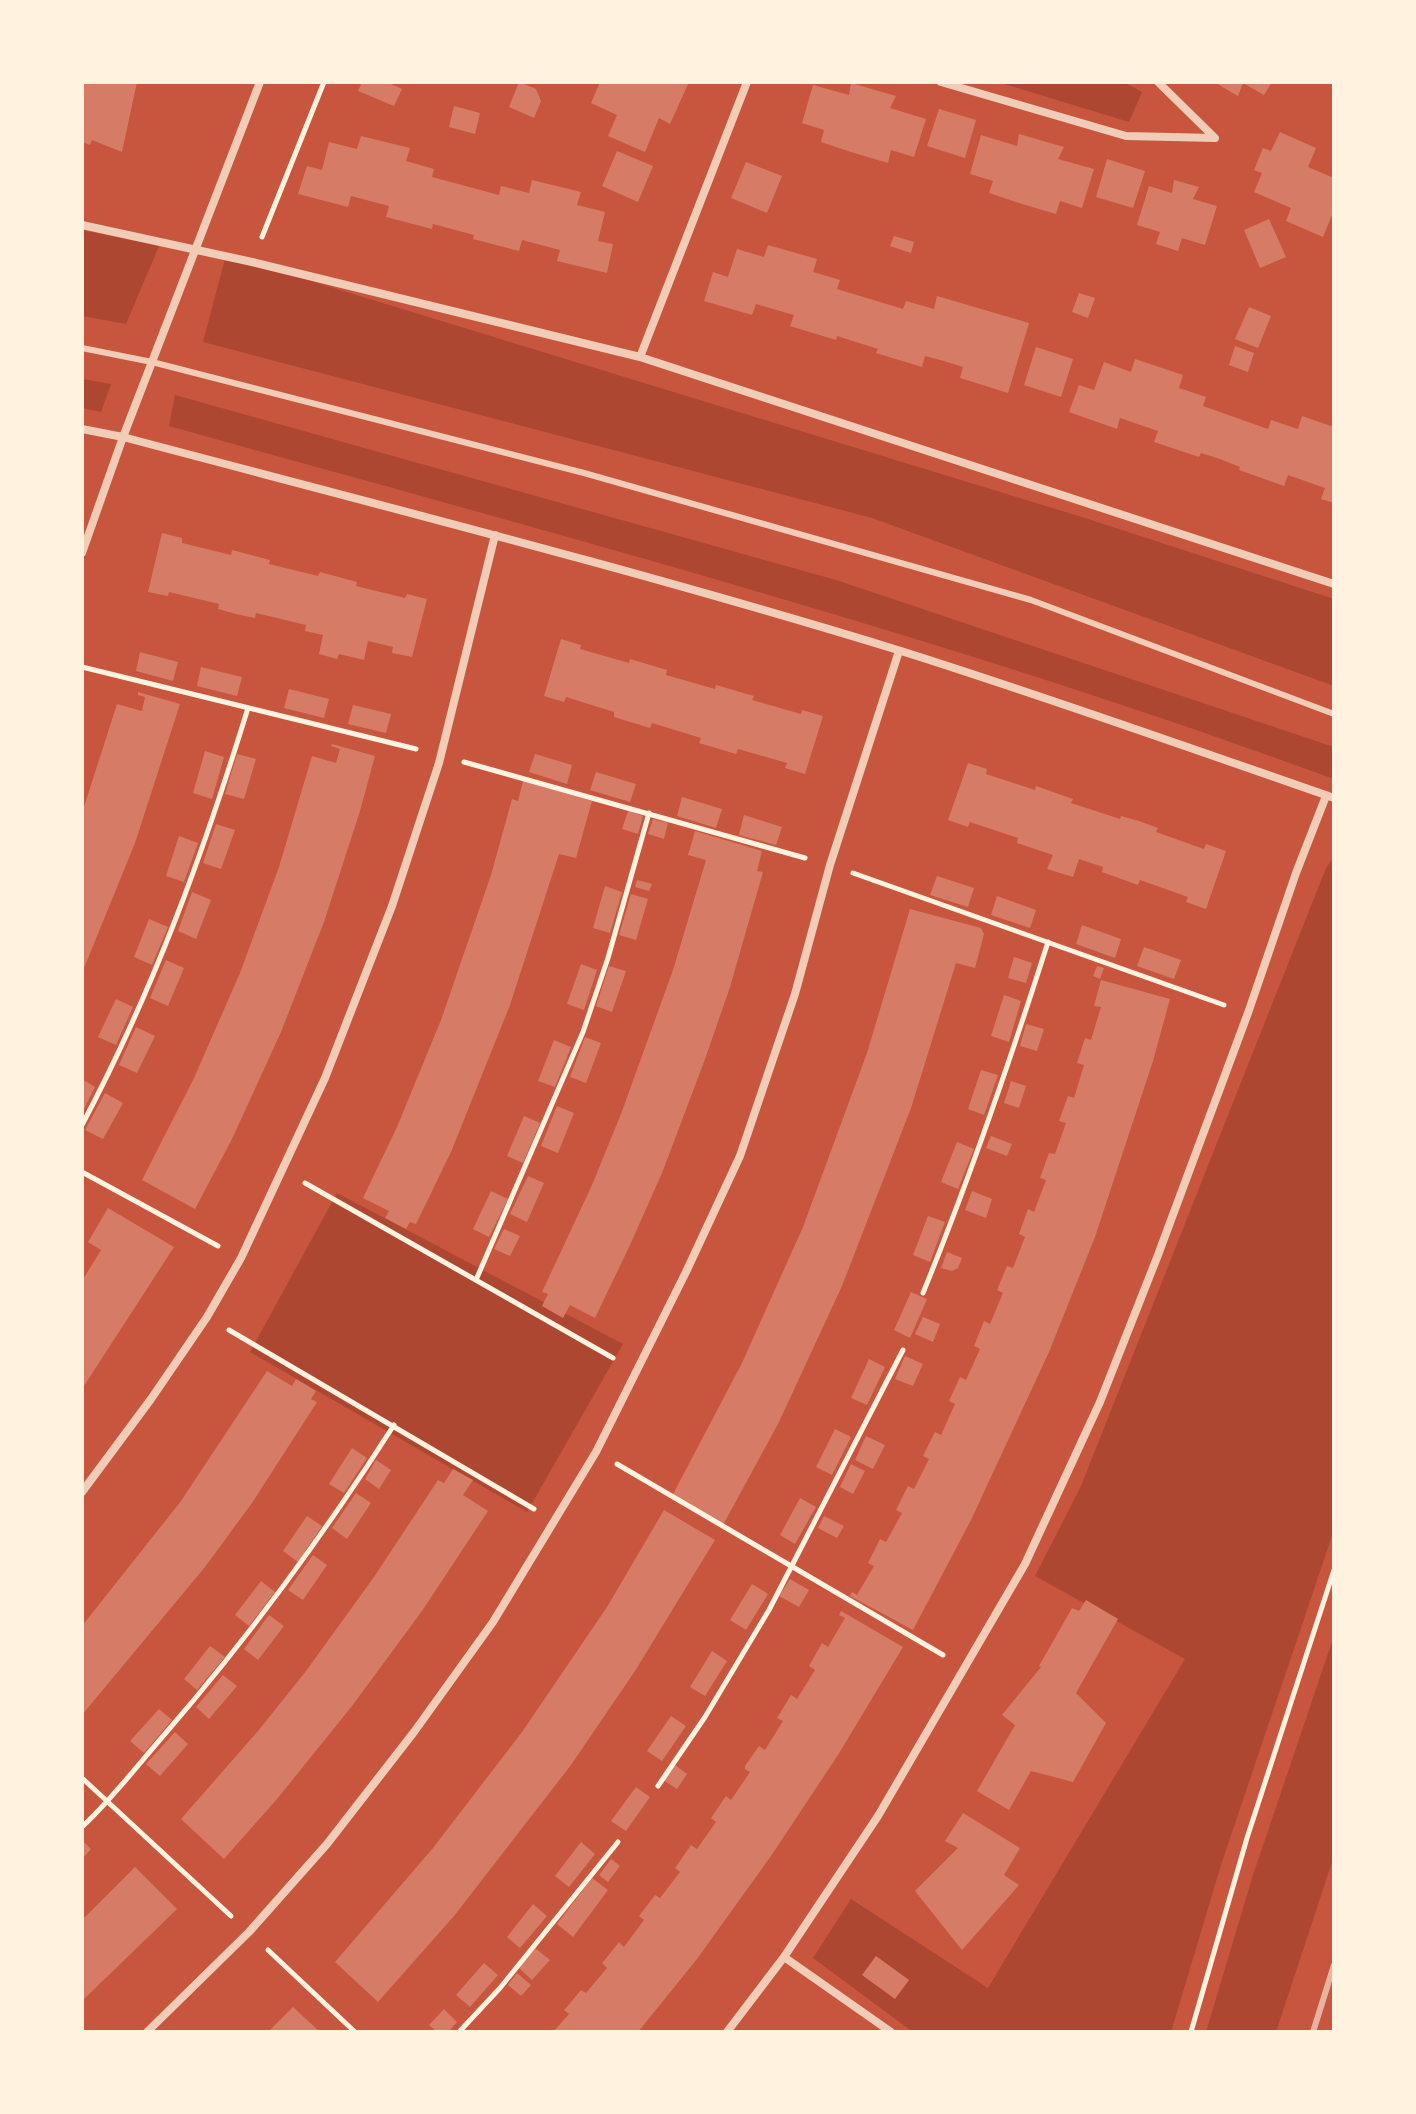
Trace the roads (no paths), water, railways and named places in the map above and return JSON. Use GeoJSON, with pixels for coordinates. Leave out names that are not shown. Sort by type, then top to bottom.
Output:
{"type":"FeatureCollection","features":[{"type":"Feature","properties":{"kind":"street"},"geometry":{"type":"LineString","coordinates":[[82,553],[123,437],[260,82]]}},
{"type":"Feature","properties":{"kind":"street"},"geometry":{"type":"LineString","coordinates":[[640,357],[747,82]]}},
{"type":"Feature","properties":{"kind":"street"},"geometry":{"type":"LineString","coordinates":[[941,82],[1126,136],[1215,138],[1158,82]]}},
{"type":"Feature","properties":{"kind":"street"},"geometry":{"type":"LineString","coordinates":[[82,225],[252,262],[640,357],[1334,584]]}},
{"type":"Feature","properties":{"kind":"street"},"geometry":{"type":"LineString","coordinates":[[82,429],[123,437],[495,535],[899,651],[1110,718],[1330,797],[1296,873],[1248,1013],[1100,1402],[1025,1564],[878,1816],[784,1957],[727,2032]]}},
{"type":"Feature","properties":{"kind":"street"},"geometry":{"type":"LineString","coordinates":[[82,1492],[207,1317],[241,1258],[325,1078],[392,906],[441,755],[495,535]]}},
{"type":"Feature","properties":{"kind":"street"},"geometry":{"type":"LineString","coordinates":[[147,2032],[249,1932],[327,1844],[414,1732],[493,1622],[596,1452],[740,1156],[795,994],[830,865],[899,651]]}},
{"type":"Feature","properties":{"kind":"street"},"geometry":{"type":"LineString","coordinates":[[784,1957],[891,2032]]}},
{"type":"Feature","properties":{"kind":"lane"},"geometry":{"type":"LineString","coordinates":[[82,348],[152,362],[584,473],[1031,600],[1334,714]]}},
{"type":"Feature","properties":{"kind":"railway"},"geometry":{"type":"LineString","coordinates":[[1313,2032],[1334,1965]]}}]}
